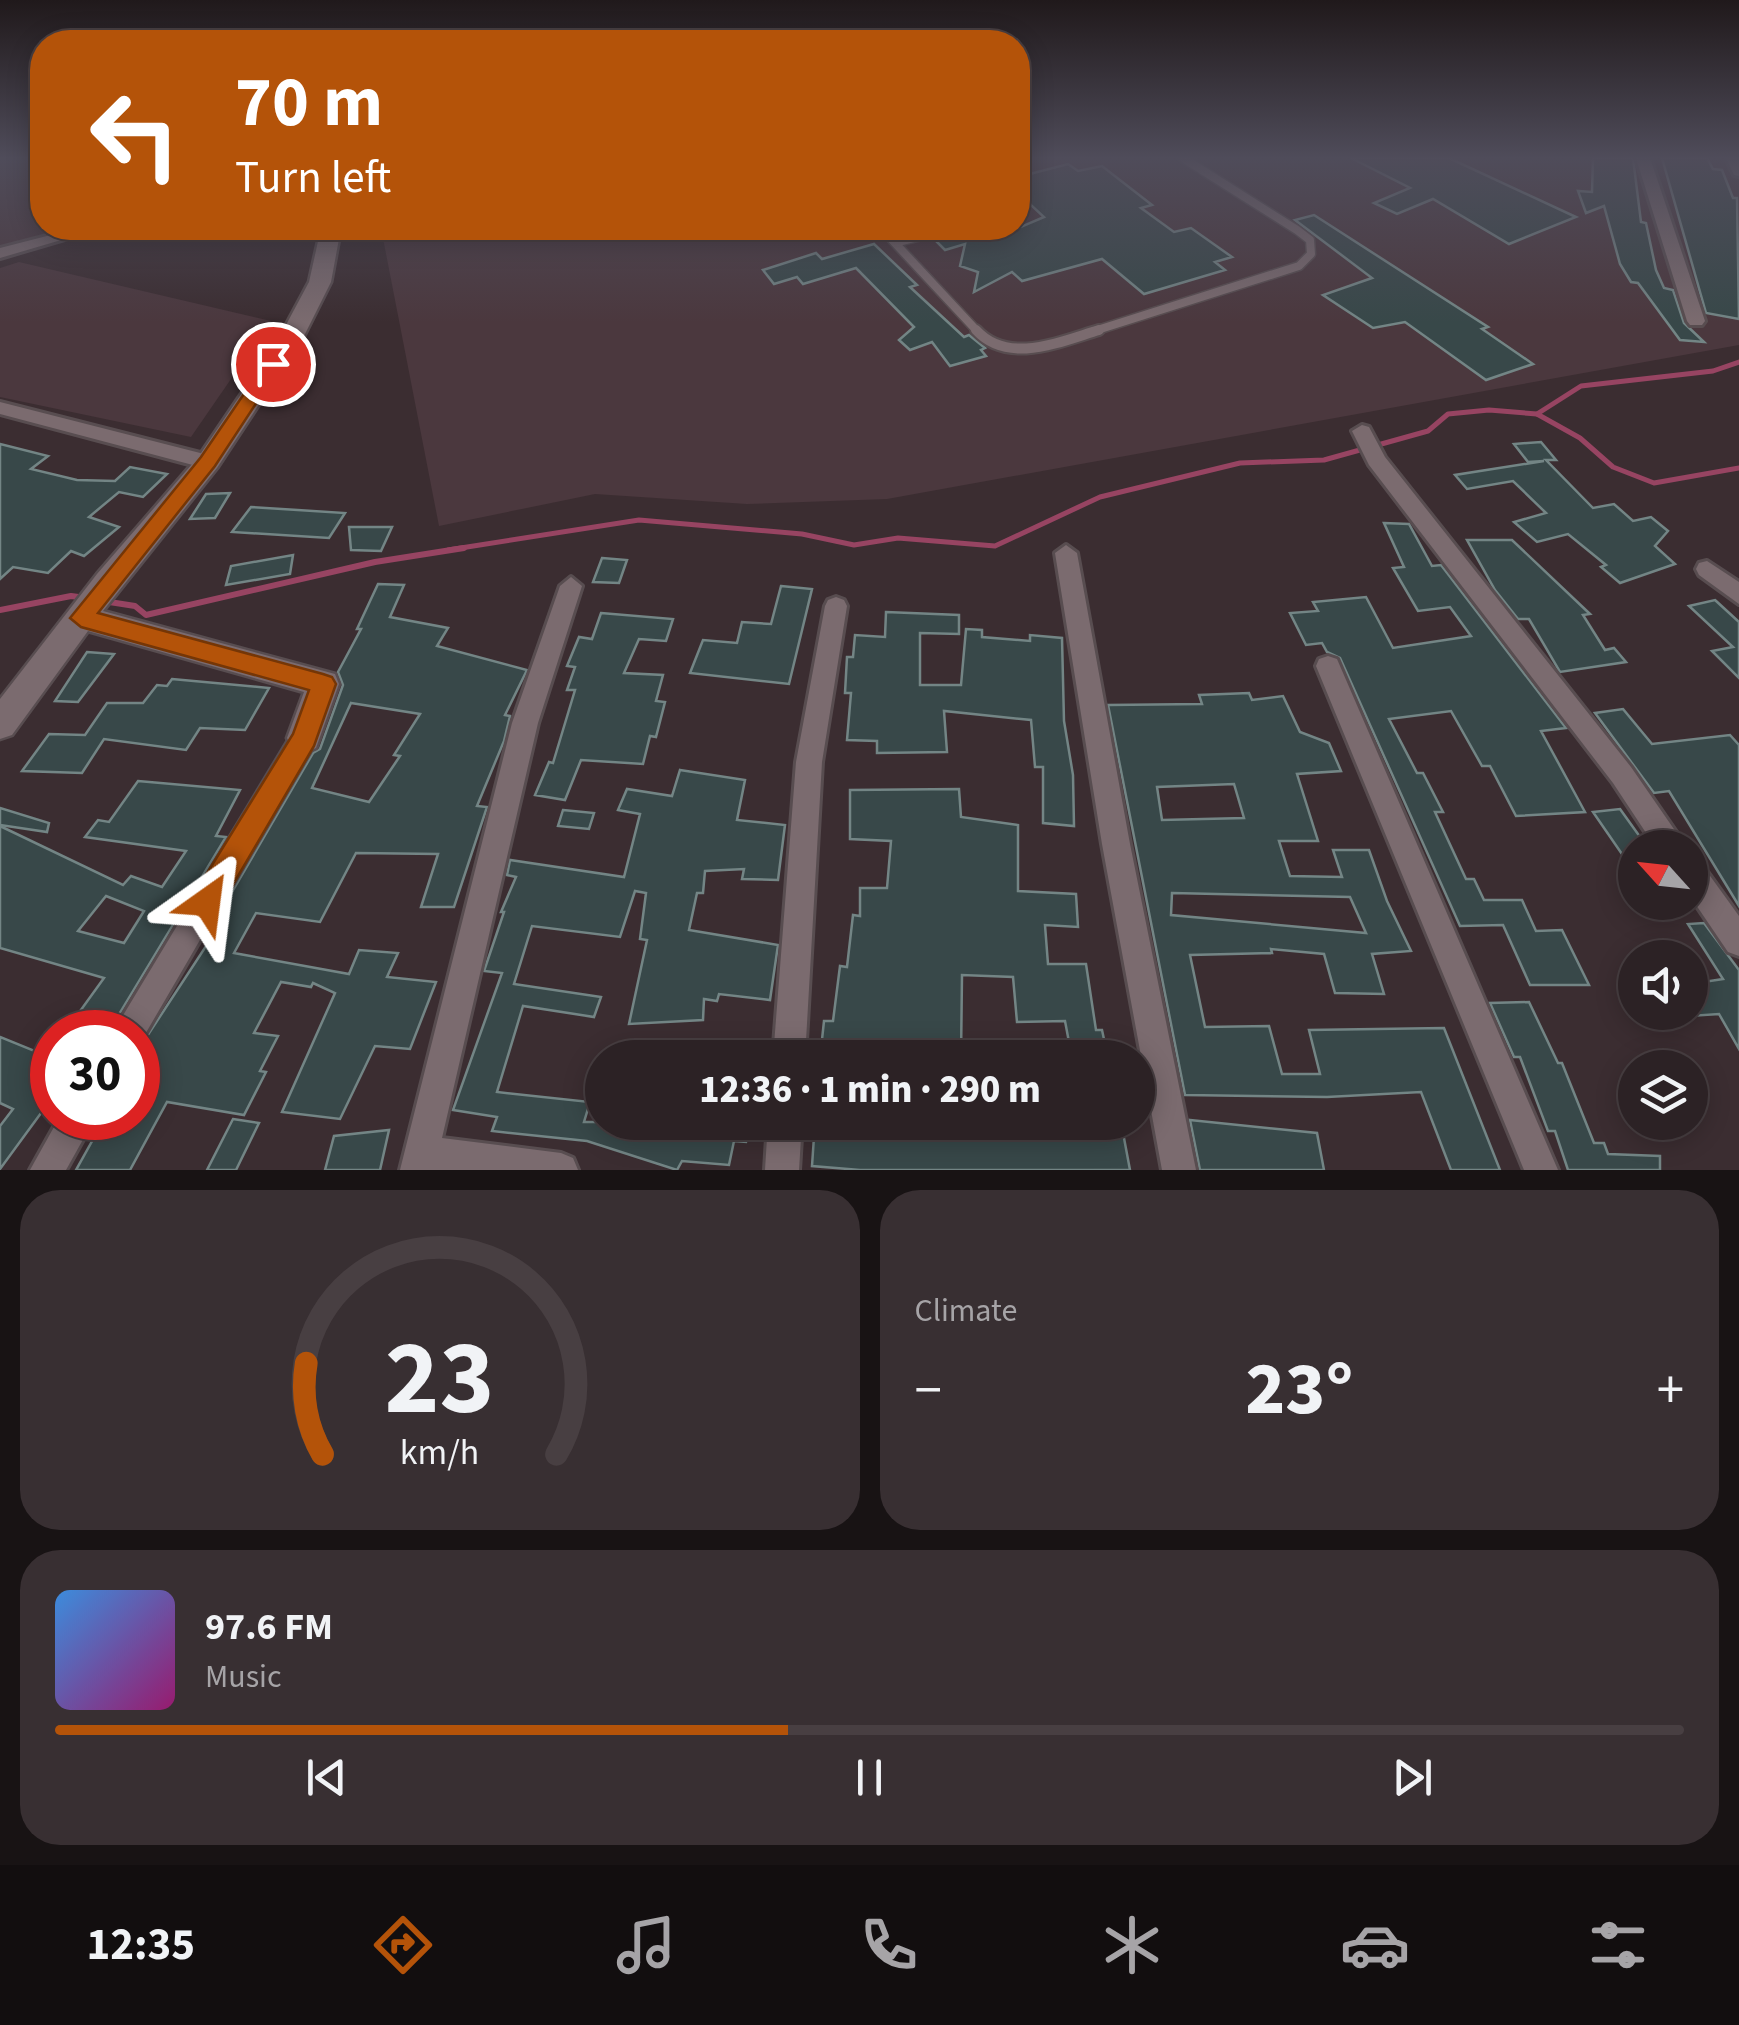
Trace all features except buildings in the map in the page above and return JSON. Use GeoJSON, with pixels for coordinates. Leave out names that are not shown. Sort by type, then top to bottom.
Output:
{"type":"FeatureCollection","features":[{"type":"Feature","properties":{"kind":"street"},"geometry":{"type":"LineString","coordinates":[[1660,213],[1696,322]]}},
{"type":"Feature","properties":{"kind":"street"},"geometry":{"type":"LineString","coordinates":[[0,253],[49,240]]}},
{"type":"Feature","properties":{"kind":"street"},"geometry":{"type":"LineString","coordinates":[[0,724],[108,582],[208,462],[292,338],[320,282],[329,240]]}},
{"type":"Feature","properties":{"kind":"street"},"geometry":{"type":"LineString","coordinates":[[0,408],[208,462]]}},
{"type":"Feature","properties":{"kind":"street"},"geometry":{"type":"LineString","coordinates":[[1362,432],[1376,460],[1660,830]]}},
{"type":"Feature","properties":{"kind":"street"},"geometry":{"type":"LineString","coordinates":[[1066,553],[1116,844],[1179,1170]]}},
{"type":"Feature","properties":{"kind":"street"},"geometry":{"type":"LineString","coordinates":[[1707,569],[1739,596]]}},
{"type":"Feature","properties":{"kind":"street"},"geometry":{"type":"LineString","coordinates":[[561,1170],[419,1162],[525,723],[571,586]]}},
{"type":"Feature","properties":{"kind":"street"},"geometry":{"type":"LineString","coordinates":[[791,1040],[809,762],[836,606]]}},
{"type":"Feature","properties":{"kind":"street"},"geometry":{"type":"LineString","coordinates":[[81,618],[323,684],[304,738],[142,1010]]}},
{"type":"Feature","properties":{"kind":"street"},"geometry":{"type":"LineString","coordinates":[[1328,666],[1541,1170]]}},
{"type":"Feature","properties":{"kind":"street"},"geometry":{"type":"LineString","coordinates":[[1708,897],[1739,941]]}},
{"type":"Feature","properties":{"kind":"street"},"geometry":{"type":"LineString","coordinates":[[48,1170],[65,1140]]}},
{"type":"Feature","properties":{"kind":"street"},"geometry":{"type":"LineString","coordinates":[[782,1170],[784,1140]]}},
{"type":"Feature","properties":{"kind":"lane"},"geometry":{"type":"LineString","coordinates":[[896,240],[986,342],[1015,352],[1070,339],[1299,266],[1311,254],[1310,240],[1269,213]]}},
{"type":"Feature","properties":{"kind":"lane"},"geometry":{"type":"LineString","coordinates":[[898,242],[906,240]]}},
{"type":"Feature","properties":{"kind":"shaded area"},"geometry":{"type":"Polygon","coordinates":[[[0,213],[30,213],[30,238],[0,246],[0,213]]]}},
{"type":"Feature","properties":{"kind":"shaded area"},"geometry":{"type":"Polygon","coordinates":[[[1030,213],[1739,213],[1739,345],[887,499],[747,504],[595,494],[439,526],[383,240],[1030,240],[1030,213]]]}},
{"type":"Feature","properties":{"kind":"shaded area"},"geometry":{"type":"Polygon","coordinates":[[[19,262],[271,321],[191,437],[0,397],[0,268],[19,262]]]}},
{"type":"Feature","properties":{"kind":"waterway"},"geometry":{"type":"LineString","coordinates":[[1537,414],[1581,386],[1713,371],[1739,362]]}},
{"type":"Feature","properties":{"kind":"waterway"},"geometry":{"type":"LineString","coordinates":[[448,550],[639,520],[802,534],[854,545],[898,538],[995,546],[1100,497],[1240,463],[1324,460],[1428,431],[1448,414],[1489,410],[1537,414]]}},
{"type":"Feature","properties":{"kind":"waterway"},"geometry":{"type":"LineString","coordinates":[[1537,414],[1580,438],[1613,467],[1654,483],[1739,468]]}},
{"type":"Feature","properties":{"kind":"waterway"},"geometry":{"type":"LineString","coordinates":[[103,601],[135,606],[146,615],[375,562],[464,548]]}},
{"type":"Feature","properties":{"kind":"waterway"},"geometry":{"type":"LineString","coordinates":[[0,610],[71,596],[86,598]]}},
{"type":"Feature","properties":{"kind":"route"},"geometry":{"type":"LineString","coordinates":[[207,902],[304,738],[323,684],[81,618],[208,462],[273,364]]}}]}
